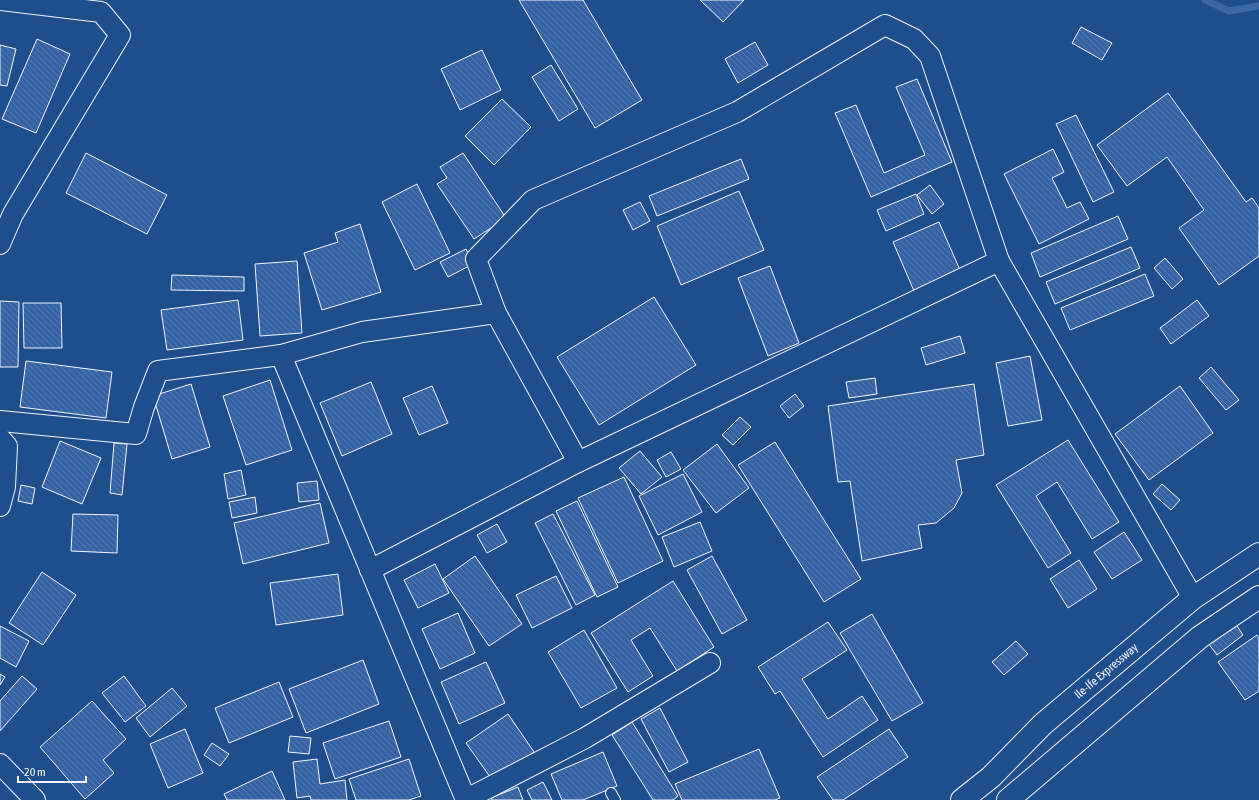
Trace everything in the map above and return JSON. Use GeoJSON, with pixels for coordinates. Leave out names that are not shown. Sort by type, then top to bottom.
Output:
{"type":"FeatureCollection","features":[{"type":"Feature","properties":{"kind":"main road","name":"Ile-Ife Expressway"},"geometry":{"type":"LineString","coordinates":[[962,800],[991,777],[1043,724],[1193,598],[1259,554]]}},
{"type":"Feature","properties":{"kind":"main road"},"geometry":{"type":"LineString","coordinates":[[1008,800],[1200,637],[1259,597]]}},
{"type":"Feature","properties":{"kind":"street"},"geometry":{"type":"LineString","coordinates":[[0,244],[13,214],[120,35],[101,12],[1,0]]}},
{"type":"Feature","properties":{"kind":"street"},"geometry":{"type":"LineString","coordinates":[[578,462],[496,313],[476,259],[533,200],[737,112],[885,25],[914,39],[930,56],[999,261],[1193,598]]}},
{"type":"Feature","properties":{"kind":"street"},"geometry":{"type":"LineString","coordinates":[[370,570],[578,462],[999,261]]}},
{"type":"Feature","properties":{"kind":"street"},"geometry":{"type":"LineString","coordinates":[[0,421],[136,434],[144,407],[158,371],[281,355],[362,332],[496,313]]}},
{"type":"Feature","properties":{"kind":"street"},"geometry":{"type":"LineString","coordinates":[[281,355],[465,800],[585,738],[710,663]]}},
{"type":"Feature","properties":{"kind":"street"},"geometry":{"type":"LineString","coordinates":[[0,438],[7,446],[5,487],[0,506]]}},
{"type":"Feature","properties":{"kind":"street"},"geometry":{"type":"LineString","coordinates":[[0,764],[35,800]]}},
{"type":"Feature","properties":{"kind":"building"},"geometry":{"type":"Polygon","coordinates":[[[519,0],[583,0],[642,100],[595,128],[519,0]]]}},
{"type":"Feature","properties":{"kind":"building"},"geometry":{"type":"Polygon","coordinates":[[[700,0],[744,0],[723,22],[700,0]]]}},
{"type":"Feature","properties":{"kind":"building"},"geometry":{"type":"Polygon","coordinates":[[[1081,27],[1112,43],[1102,60],[1072,43],[1081,27]]]}},
{"type":"Feature","properties":{"kind":"building"},"geometry":{"type":"Polygon","coordinates":[[[37,39],[70,54],[36,133],[2,119],[37,39]]]}},
{"type":"Feature","properties":{"kind":"building"},"geometry":{"type":"Polygon","coordinates":[[[755,42],[768,65],[738,83],[725,59],[755,42]]]}},
{"type":"Feature","properties":{"kind":"building"},"geometry":{"type":"Polygon","coordinates":[[[0,45],[16,49],[7,86],[0,85],[0,45]]]}},
{"type":"Feature","properties":{"kind":"building"},"geometry":{"type":"Polygon","coordinates":[[[482,50],[501,90],[460,110],[441,69],[482,50]]]}},
{"type":"Feature","properties":{"kind":"building"},"geometry":{"type":"Polygon","coordinates":[[[551,65],[578,109],[559,121],[532,77],[551,65]]]}},
{"type":"Feature","properties":{"kind":"building"},"geometry":{"type":"Polygon","coordinates":[[[917,79],[952,162],[871,197],[835,113],[856,105],[884,173],[925,155],[896,87],[917,79]]]}},
{"type":"Feature","properties":{"kind":"building"},"geometry":{"type":"Polygon","coordinates":[[[1168,93],[1246,202],[1252,198],[1259,208],[1259,256],[1219,285],[1179,228],[1204,210],[1167,157],[1127,186],[1097,145],[1168,93]]]}},
{"type":"Feature","properties":{"kind":"building"},"geometry":{"type":"Polygon","coordinates":[[[502,99],[531,127],[494,165],[465,136],[502,99]]]}},
{"type":"Feature","properties":{"kind":"building"},"geometry":{"type":"Polygon","coordinates":[[[1076,115],[1114,192],[1093,202],[1056,124],[1076,115]]]}},
{"type":"Feature","properties":{"kind":"building"},"geometry":{"type":"Polygon","coordinates":[[[1053,149],[1064,172],[1052,178],[1067,208],[1080,202],[1089,219],[1039,244],[1004,174],[1053,149]]]}},
{"type":"Feature","properties":{"kind":"building"},"geometry":{"type":"Polygon","coordinates":[[[86,153],[167,195],[147,234],[66,193],[86,153]]]}},
{"type":"Feature","properties":{"kind":"building"},"geometry":{"type":"Polygon","coordinates":[[[463,153],[506,218],[474,239],[437,184],[447,178],[440,167],[463,153]]]}},
{"type":"Feature","properties":{"kind":"building"},"geometry":{"type":"Polygon","coordinates":[[[741,159],[749,179],[657,216],[649,196],[741,159]]]}},
{"type":"Feature","properties":{"kind":"building"},"geometry":{"type":"Polygon","coordinates":[[[417,184],[450,253],[415,270],[382,202],[417,184]]]}},
{"type":"Feature","properties":{"kind":"building"},"geometry":{"type":"Polygon","coordinates":[[[930,185],[944,204],[932,214],[917,195],[930,185]]]}},
{"type":"Feature","properties":{"kind":"building"},"geometry":{"type":"Polygon","coordinates":[[[739,191],[764,250],[681,285],[657,226],[739,191]]]}},
{"type":"Feature","properties":{"kind":"building"},"geometry":{"type":"Polygon","coordinates":[[[916,194],[924,214],[886,231],[877,210],[916,194]]]}},
{"type":"Feature","properties":{"kind":"building"},"geometry":{"type":"Polygon","coordinates":[[[640,202],[650,221],[633,230],[623,210],[640,202]]]}},
{"type":"Feature","properties":{"kind":"building"},"geometry":{"type":"Polygon","coordinates":[[[1118,216],[1128,239],[1040,277],[1031,253],[1118,216]]]}},
{"type":"Feature","properties":{"kind":"building"},"geometry":{"type":"Polygon","coordinates":[[[939,222],[960,270],[914,291],[893,242],[939,222]]]}},
{"type":"Feature","properties":{"kind":"building"},"geometry":{"type":"Polygon","coordinates":[[[360,224],[381,292],[322,310],[304,253],[338,242],[335,233],[360,224]]]}},
{"type":"Feature","properties":{"kind":"building"},"geometry":{"type":"Polygon","coordinates":[[[1131,247],[1140,268],[1055,304],[1046,282],[1131,247]]]}},
{"type":"Feature","properties":{"kind":"building"},"geometry":{"type":"Polygon","coordinates":[[[466,249],[473,264],[448,277],[440,262],[466,249]]]}},
{"type":"Feature","properties":{"kind":"building"},"geometry":{"type":"Polygon","coordinates":[[[1165,258],[1183,279],[1172,289],[1154,268],[1165,258]]]}},
{"type":"Feature","properties":{"kind":"building"},"geometry":{"type":"Polygon","coordinates":[[[297,261],[302,333],[260,336],[255,264],[297,261]]]}},
{"type":"Feature","properties":{"kind":"building"},"geometry":{"type":"Polygon","coordinates":[[[770,266],[799,343],[768,356],[738,278],[770,266]]]}},
{"type":"Feature","properties":{"kind":"building"},"geometry":{"type":"Polygon","coordinates":[[[1145,274],[1154,296],[1070,330],[1061,308],[1145,274]]]}},
{"type":"Feature","properties":{"kind":"building"},"geometry":{"type":"Polygon","coordinates":[[[172,275],[244,277],[244,291],[171,290],[172,275]]]}},
{"type":"Feature","properties":{"kind":"building"},"geometry":{"type":"Polygon","coordinates":[[[654,297],[696,365],[599,425],[557,357],[654,297]]]}},
{"type":"Feature","properties":{"kind":"building"},"geometry":{"type":"Polygon","coordinates":[[[238,300],[243,340],[167,350],[161,310],[238,300]]]}},
{"type":"Feature","properties":{"kind":"building"},"geometry":{"type":"Polygon","coordinates":[[[1197,300],[1209,316],[1171,344],[1160,328],[1197,300]]]}},
{"type":"Feature","properties":{"kind":"building"},"geometry":{"type":"Polygon","coordinates":[[[0,301],[19,302],[18,367],[0,367],[0,301]]]}},
{"type":"Feature","properties":{"kind":"building"},"geometry":{"type":"Polygon","coordinates":[[[23,303],[61,303],[62,348],[24,348],[23,303]]]}},
{"type":"Feature","properties":{"kind":"building"},"geometry":{"type":"Polygon","coordinates":[[[960,336],[965,353],[926,365],[921,348],[960,336]]]}},
{"type":"Feature","properties":{"kind":"building"},"geometry":{"type":"Polygon","coordinates":[[[1030,356],[1042,420],[1008,426],[996,363],[1030,356]]]}},
{"type":"Feature","properties":{"kind":"building"},"geometry":{"type":"Polygon","coordinates":[[[26,361],[112,372],[106,418],[20,407],[26,361]]]}},
{"type":"Feature","properties":{"kind":"building"},"geometry":{"type":"Polygon","coordinates":[[[1211,367],[1239,400],[1226,410],[1199,378],[1211,367]]]}},
{"type":"Feature","properties":{"kind":"building"},"geometry":{"type":"Polygon","coordinates":[[[875,378],[877,394],[849,398],[846,382],[875,378]]]}},
{"type":"Feature","properties":{"kind":"building"},"geometry":{"type":"Polygon","coordinates":[[[270,380],[292,450],[246,465],[223,396],[270,380]]]}},
{"type":"Feature","properties":{"kind":"building"},"geometry":{"type":"Polygon","coordinates":[[[371,382],[392,434],[342,456],[320,403],[371,382]]]}},
{"type":"Feature","properties":{"kind":"building"},"geometry":{"type":"Polygon","coordinates":[[[191,384],[210,447],[172,459],[153,396],[191,384]]]}},
{"type":"Feature","properties":{"kind":"building"},"geometry":{"type":"Polygon","coordinates":[[[974,384],[984,455],[956,460],[962,493],[954,508],[936,523],[918,525],[922,548],[862,561],[850,481],[838,482],[828,406],[974,384]]]}},
{"type":"Feature","properties":{"kind":"building"},"geometry":{"type":"Polygon","coordinates":[[[432,386],[448,423],[419,435],[403,398],[432,386]]]}},
{"type":"Feature","properties":{"kind":"building"},"geometry":{"type":"Polygon","coordinates":[[[1180,386],[1213,433],[1149,480],[1115,434],[1180,386]]]}},
{"type":"Feature","properties":{"kind":"building"},"geometry":{"type":"Polygon","coordinates":[[[795,394],[804,406],[789,418],[780,406],[795,394]]]}},
{"type":"Feature","properties":{"kind":"building"},"geometry":{"type":"Polygon","coordinates":[[[740,417],[751,427],[733,445],[722,435],[740,417]]]}},
{"type":"Feature","properties":{"kind":"building"},"geometry":{"type":"Polygon","coordinates":[[[1068,440],[1119,522],[1092,539],[1057,482],[1036,496],[1071,553],[1048,568],[996,485],[1068,440]]]}},
{"type":"Feature","properties":{"kind":"building"},"geometry":{"type":"Polygon","coordinates":[[[60,441],[101,458],[82,504],[42,487],[60,441]]]}},
{"type":"Feature","properties":{"kind":"building"},"geometry":{"type":"Polygon","coordinates":[[[775,442],[861,579],[824,602],[738,465],[775,442]]]}},
{"type":"Feature","properties":{"kind":"building"},"geometry":{"type":"Polygon","coordinates":[[[114,443],[127,444],[122,495],[110,493],[114,443]]]}},
{"type":"Feature","properties":{"kind":"building"},"geometry":{"type":"Polygon","coordinates":[[[717,444],[749,488],[716,513],[683,470],[717,444]]]}},
{"type":"Feature","properties":{"kind":"building"},"geometry":{"type":"Polygon","coordinates":[[[640,451],[662,477],[641,494],[619,468],[640,451]]]}},
{"type":"Feature","properties":{"kind":"building"},"geometry":{"type":"Polygon","coordinates":[[[671,452],[681,469],[666,477],[657,460],[671,452]]]}},
{"type":"Feature","properties":{"kind":"building"},"geometry":{"type":"Polygon","coordinates":[[[241,470],[246,495],[228,499],[224,474],[241,470]]]}},
{"type":"Feature","properties":{"kind":"building"},"geometry":{"type":"Polygon","coordinates":[[[683,474],[702,512],[658,535],[639,496],[683,474]]]}},
{"type":"Feature","properties":{"kind":"building"},"geometry":{"type":"Polygon","coordinates":[[[624,477],[663,561],[618,583],[578,498],[624,477]]]}},
{"type":"Feature","properties":{"kind":"building"},"geometry":{"type":"Polygon","coordinates":[[[317,481],[319,500],[299,502],[297,483],[317,481]]]}},
{"type":"Feature","properties":{"kind":"building"},"geometry":{"type":"Polygon","coordinates":[[[1162,484],[1180,500],[1171,510],[1153,494],[1162,484]]]}},
{"type":"Feature","properties":{"kind":"building"},"geometry":{"type":"Polygon","coordinates":[[[21,485],[35,488],[32,504],[18,501],[21,485]]]}},
{"type":"Feature","properties":{"kind":"building"},"geometry":{"type":"Polygon","coordinates":[[[255,497],[257,513],[232,518],[229,502],[255,497]]]}},
{"type":"Feature","properties":{"kind":"building"},"geometry":{"type":"Polygon","coordinates":[[[577,501],[618,587],[597,597],[556,511],[577,501]]]}},
{"type":"Feature","properties":{"kind":"building"},"geometry":{"type":"Polygon","coordinates":[[[320,503],[329,543],[243,564],[234,523],[320,503]]]}},
{"type":"Feature","properties":{"kind":"building"},"geometry":{"type":"Polygon","coordinates":[[[73,514],[118,515],[117,553],[71,551],[73,514]]]}},
{"type":"Feature","properties":{"kind":"building"},"geometry":{"type":"Polygon","coordinates":[[[553,514],[595,595],[576,605],[535,523],[553,514]]]}},
{"type":"Feature","properties":{"kind":"building"},"geometry":{"type":"Polygon","coordinates":[[[700,522],[712,551],[674,567],[662,537],[700,522]]]}},
{"type":"Feature","properties":{"kind":"building"},"geometry":{"type":"Polygon","coordinates":[[[497,524],[507,542],[487,553],[477,535],[497,524]]]}},
{"type":"Feature","properties":{"kind":"building"},"geometry":{"type":"Polygon","coordinates":[[[1124,532],[1142,560],[1112,579],[1094,552],[1124,532]]]}},
{"type":"Feature","properties":{"kind":"building"},"geometry":{"type":"Polygon","coordinates":[[[475,556],[522,624],[489,646],[443,579],[475,556]]]}},
{"type":"Feature","properties":{"kind":"building"},"geometry":{"type":"Polygon","coordinates":[[[712,556],[747,620],[722,634],[687,570],[712,556]]]}},
{"type":"Feature","properties":{"kind":"building"},"geometry":{"type":"Polygon","coordinates":[[[1079,560],[1097,589],[1068,608],[1050,579],[1079,560]]]}},
{"type":"Feature","properties":{"kind":"building"},"geometry":{"type":"Polygon","coordinates":[[[435,564],[449,593],[418,608],[404,580],[435,564]]]}},
{"type":"Feature","properties":{"kind":"building"},"geometry":{"type":"Polygon","coordinates":[[[42,572],[76,595],[43,645],[9,623],[42,572]]]}},
{"type":"Feature","properties":{"kind":"building"},"geometry":{"type":"Polygon","coordinates":[[[338,574],[343,615],[276,625],[270,583],[338,574]]]}},
{"type":"Feature","properties":{"kind":"building"},"geometry":{"type":"Polygon","coordinates":[[[556,576],[572,608],[532,628],[516,595],[556,576]]]}},
{"type":"Feature","properties":{"kind":"building"},"geometry":{"type":"Polygon","coordinates":[[[673,581],[714,647],[677,671],[650,628],[631,640],[653,676],[628,692],[591,633],[673,581]]]}},
{"type":"Feature","properties":{"kind":"building"},"geometry":{"type":"Polygon","coordinates":[[[458,613],[475,653],[440,669],[422,629],[458,613]]]}},
{"type":"Feature","properties":{"kind":"building"},"geometry":{"type":"Polygon","coordinates":[[[872,614],[923,703],[892,721],[840,633],[872,614]]]}},
{"type":"Feature","properties":{"kind":"building"},"geometry":{"type":"Polygon","coordinates":[[[828,622],[847,650],[802,679],[828,719],[862,696],[878,720],[823,757],[780,691],[775,694],[758,667],[828,622]]]}},
{"type":"Feature","properties":{"kind":"building"},"geometry":{"type":"Polygon","coordinates":[[[1235,623],[1243,635],[1217,655],[1208,643],[1235,623]]]}},
{"type":"Feature","properties":{"kind":"building"},"geometry":{"type":"Polygon","coordinates":[[[0,626],[29,641],[16,667],[0,658],[0,626]]]}},
{"type":"Feature","properties":{"kind":"building"},"geometry":{"type":"Polygon","coordinates":[[[584,630],[617,688],[581,708],[548,652],[584,630]]]}},
{"type":"Feature","properties":{"kind":"building"},"geometry":{"type":"Polygon","coordinates":[[[1257,635],[1259,638],[1259,691],[1245,700],[1218,662],[1257,635]]]}},
{"type":"Feature","properties":{"kind":"building"},"geometry":{"type":"Polygon","coordinates":[[[1016,641],[1028,654],[1004,675],[992,662],[1016,641]]]}},
{"type":"Feature","properties":{"kind":"building"},"geometry":{"type":"Polygon","coordinates":[[[363,660],[379,704],[306,733],[289,689],[363,660]]]}},
{"type":"Feature","properties":{"kind":"building"},"geometry":{"type":"Polygon","coordinates":[[[486,662],[505,703],[459,724],[441,682],[486,662]]]}},
{"type":"Feature","properties":{"kind":"building"},"geometry":{"type":"Polygon","coordinates":[[[0,674],[5,677],[0,685],[0,674]]]}},
{"type":"Feature","properties":{"kind":"building"},"geometry":{"type":"Polygon","coordinates":[[[22,676],[37,689],[0,731],[0,701],[22,676]]]}},
{"type":"Feature","properties":{"kind":"building"},"geometry":{"type":"Polygon","coordinates":[[[124,676],[146,706],[125,722],[102,693],[124,676]]]}},
{"type":"Feature","properties":{"kind":"building"},"geometry":{"type":"Polygon","coordinates":[[[279,682],[293,717],[229,743],[215,708],[279,682]]]}},
{"type":"Feature","properties":{"kind":"building"},"geometry":{"type":"Polygon","coordinates":[[[172,688],[187,706],[150,737],[136,718],[172,688]]]}},
{"type":"Feature","properties":{"kind":"building"},"geometry":{"type":"Polygon","coordinates":[[[92,701],[126,739],[103,760],[114,773],[85,799],[40,747],[92,701]]]}},
{"type":"Feature","properties":{"kind":"building"},"geometry":{"type":"Polygon","coordinates":[[[660,708],[688,762],[669,772],[641,719],[660,708]]]}},
{"type":"Feature","properties":{"kind":"building"},"geometry":{"type":"Polygon","coordinates":[[[508,714],[534,752],[493,781],[466,743],[508,714]]]}},
{"type":"Feature","properties":{"kind":"building"},"geometry":{"type":"Polygon","coordinates":[[[389,721],[401,757],[335,779],[323,743],[389,721]]]}},
{"type":"Feature","properties":{"kind":"building"},"geometry":{"type":"Polygon","coordinates":[[[632,722],[678,796],[673,800],[653,800],[612,735],[632,722]]]}},
{"type":"Feature","properties":{"kind":"building"},"geometry":{"type":"Polygon","coordinates":[[[185,729],[203,773],[168,788],[150,744],[185,729]]]}},
{"type":"Feature","properties":{"kind":"building"},"geometry":{"type":"Polygon","coordinates":[[[889,729],[908,757],[843,800],[833,800],[817,777],[889,729]]]}},
{"type":"Feature","properties":{"kind":"building"},"geometry":{"type":"Polygon","coordinates":[[[290,736],[311,738],[309,754],[288,752],[290,736]]]}},
{"type":"Feature","properties":{"kind":"building"},"geometry":{"type":"Polygon","coordinates":[[[212,743],[229,754],[220,766],[204,755],[212,743]]]}},
{"type":"Feature","properties":{"kind":"building"},"geometry":{"type":"Polygon","coordinates":[[[759,749],[780,798],[775,800],[682,800],[675,784],[759,749]]]}},
{"type":"Feature","properties":{"kind":"building"},"geometry":{"type":"Polygon","coordinates":[[[603,752],[617,786],[583,800],[562,800],[551,774],[603,752]]]}},
{"type":"Feature","properties":{"kind":"building"},"geometry":{"type":"Polygon","coordinates":[[[317,759],[320,784],[345,780],[347,800],[311,800],[310,796],[297,798],[293,762],[317,759]]]}},
{"type":"Feature","properties":{"kind":"building"},"geometry":{"type":"Polygon","coordinates":[[[409,759],[421,796],[409,800],[356,800],[349,779],[409,759]]]}},
{"type":"Feature","properties":{"kind":"building"},"geometry":{"type":"Polygon","coordinates":[[[272,771],[285,800],[227,800],[224,794],[272,771]]]}},
{"type":"Feature","properties":{"kind":"building"},"geometry":{"type":"Polygon","coordinates":[[[543,782],[552,800],[532,800],[527,790],[543,782]]]}},
{"type":"Feature","properties":{"kind":"building"},"geometry":{"type":"Polygon","coordinates":[[[518,787],[523,800],[492,800],[491,798],[518,787]]]}},
{"type":"Feature","properties":{"kind":"waterway"},"geometry":{"type":"LineString","coordinates":[[1205,0],[1229,11],[1259,6]]}}]}
